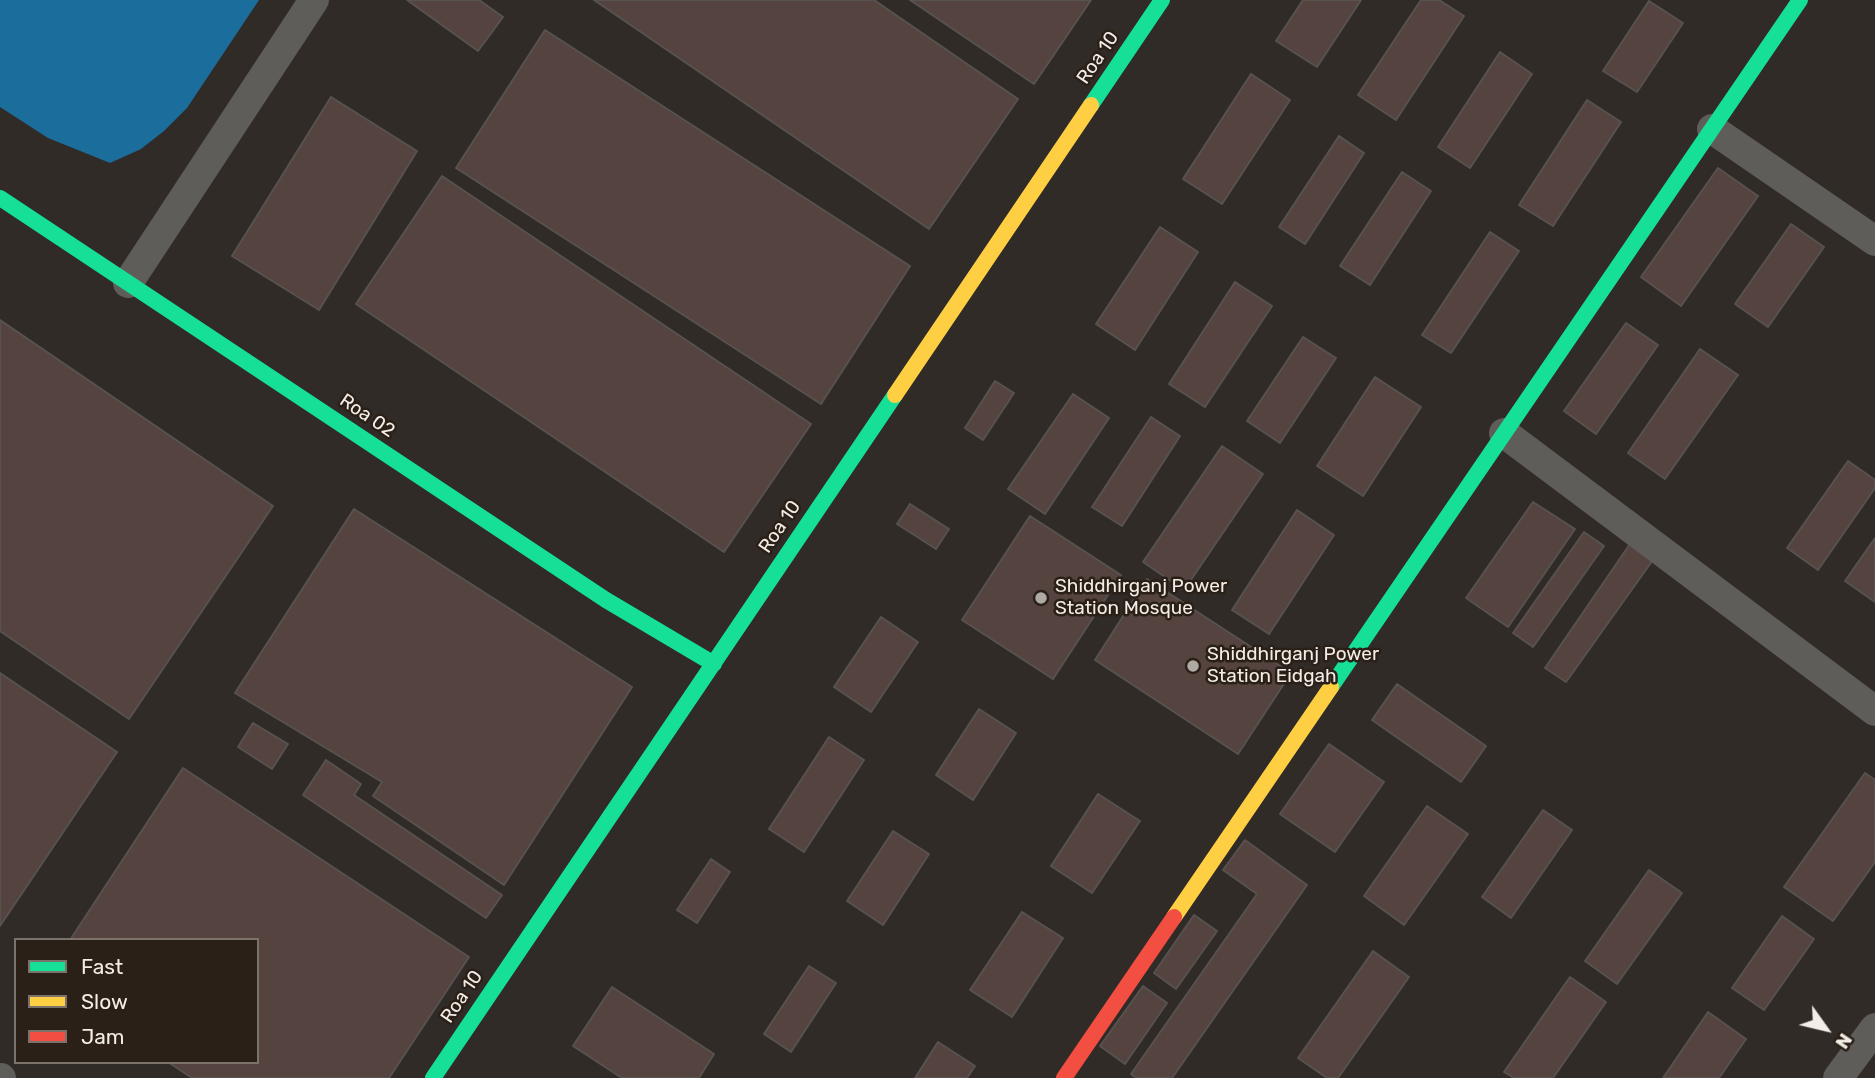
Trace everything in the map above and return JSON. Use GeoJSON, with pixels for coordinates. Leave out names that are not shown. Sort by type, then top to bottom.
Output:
{"type":"FeatureCollection","features":[{"type":"Feature","properties":{"kind":"street"},"geometry":{"type":"LineString","coordinates":[[128,283],[314,0]]}},
{"type":"Feature","properties":{"kind":"street","name":"Roa 10"},"geometry":{"type":"LineString","coordinates":[[433,1078],[1162,0]]}},
{"type":"Feature","properties":{"kind":"street"},"geometry":{"type":"LineString","coordinates":[[1064,1078],[1800,0]]}},
{"type":"Feature","properties":{"kind":"street"},"geometry":{"type":"LineString","coordinates":[[1712,129],[1875,242]]}},
{"type":"Feature","properties":{"kind":"street","name":"Roa 02"},"geometry":{"type":"LineString","coordinates":[[0,198],[606,600],[713,664]]}},
{"type":"Feature","properties":{"kind":"street"},"geometry":{"type":"LineString","coordinates":[[1504,433],[1875,710]]}},
{"type":"Feature","properties":{"kind":"street"},"geometry":{"type":"LineString","coordinates":[[1838,1078],[1875,1028]]}},
{"type":"Feature","properties":{"kind":"water"},"geometry":{"type":"Polygon","coordinates":[[[0,0],[259,0],[187,108],[141,149],[110,163],[48,138],[0,107],[0,0]]]}},
{"type":"Feature","properties":{"kind":"building"},"geometry":{"type":"Polygon","coordinates":[[[407,0],[479,0],[503,17],[478,51],[407,0]]]}},
{"type":"Feature","properties":{"kind":"building"},"geometry":{"type":"Polygon","coordinates":[[[594,0],[874,0],[1018,99],[929,229],[594,0]]]}},
{"type":"Feature","properties":{"kind":"building"},"geometry":{"type":"Polygon","coordinates":[[[910,0],[1091,0],[1034,84],[910,0]]]}},
{"type":"Feature","properties":{"kind":"building"},"geometry":{"type":"Polygon","coordinates":[[[1303,0],[1361,0],[1317,67],[1276,41],[1303,0]]]}},
{"type":"Feature","properties":{"kind":"building"},"geometry":{"type":"Polygon","coordinates":[[[1421,0],[1439,0],[1464,16],[1396,120],[1358,95],[1421,0]]]}},
{"type":"Feature","properties":{"kind":"building"},"geometry":{"type":"Polygon","coordinates":[[[1649,1],[1683,23],[1637,92],[1603,71],[1649,1]]]}},
{"type":"Feature","properties":{"kind":"building"},"geometry":{"type":"Polygon","coordinates":[[[545,30],[910,266],[821,404],[456,168],[545,30]]]}},
{"type":"Feature","properties":{"kind":"building"},"geometry":{"type":"Polygon","coordinates":[[[1500,52],[1532,74],[1470,168],[1438,147],[1500,52]]]}},
{"type":"Feature","properties":{"kind":"building"},"geometry":{"type":"Polygon","coordinates":[[[1251,74],[1290,100],[1222,204],[1183,179],[1251,74]]]}},
{"type":"Feature","properties":{"kind":"building"},"geometry":{"type":"Polygon","coordinates":[[[331,97],[417,151],[319,310],[232,256],[331,97]]]}},
{"type":"Feature","properties":{"kind":"building"},"geometry":{"type":"Polygon","coordinates":[[[1587,100],[1621,122],[1553,226],[1519,205],[1587,100]]]}},
{"type":"Feature","properties":{"kind":"building"},"geometry":{"type":"Polygon","coordinates":[[[1339,136],[1364,153],[1305,244],[1279,227],[1339,136]]]}},
{"type":"Feature","properties":{"kind":"building"},"geometry":{"type":"Polygon","coordinates":[[[1718,168],[1758,196],[1681,306],[1641,277],[1718,168]]]}},
{"type":"Feature","properties":{"kind":"building"},"geometry":{"type":"Polygon","coordinates":[[[1402,172],[1431,191],[1370,285],[1340,266],[1402,172]]]}},
{"type":"Feature","properties":{"kind":"building"},"geometry":{"type":"Polygon","coordinates":[[[442,176],[811,424],[724,552],[356,304],[442,176]]]}},
{"type":"Feature","properties":{"kind":"building"},"geometry":{"type":"Polygon","coordinates":[[[1791,224],[1824,247],[1768,327],[1735,304],[1791,224]]]}},
{"type":"Feature","properties":{"kind":"building"},"geometry":{"type":"Polygon","coordinates":[[[1160,227],[1198,252],[1135,350],[1096,324],[1160,227]]]}},
{"type":"Feature","properties":{"kind":"building"},"geometry":{"type":"Polygon","coordinates":[[[1490,232],[1519,251],[1451,353],[1422,335],[1490,232]]]}},
{"type":"Feature","properties":{"kind":"building"},"geometry":{"type":"Polygon","coordinates":[[[1235,282],[1272,306],[1205,407],[1169,384],[1235,282]]]}},
{"type":"Feature","properties":{"kind":"building"},"geometry":{"type":"Polygon","coordinates":[[[0,320],[273,506],[129,719],[0,631],[0,320]]]}},
{"type":"Feature","properties":{"kind":"building"},"geometry":{"type":"Polygon","coordinates":[[[1626,323],[1658,345],[1596,434],[1564,411],[1626,323]]]}},
{"type":"Feature","properties":{"kind":"building"},"geometry":{"type":"Polygon","coordinates":[[[1303,337],[1336,358],[1280,443],[1247,421],[1303,337]]]}},
{"type":"Feature","properties":{"kind":"building"},"geometry":{"type":"Polygon","coordinates":[[[1700,349],[1738,375],[1665,479],[1628,453],[1700,349]]]}},
{"type":"Feature","properties":{"kind":"building"},"geometry":{"type":"Polygon","coordinates":[[[1375,377],[1421,407],[1363,496],[1317,466],[1375,377]]]}},
{"type":"Feature","properties":{"kind":"building"},"geometry":{"type":"Polygon","coordinates":[[[995,381],[1014,393],[983,440],[965,428],[995,381]]]}},
{"type":"Feature","properties":{"kind":"building"},"geometry":{"type":"Polygon","coordinates":[[[1073,394],[1109,418],[1045,514],[1008,489],[1073,394]]]}},
{"type":"Feature","properties":{"kind":"building"},"geometry":{"type":"Polygon","coordinates":[[[1151,417],[1180,436],[1122,526],[1092,507],[1151,417]]]}},
{"type":"Feature","properties":{"kind":"building"},"geometry":{"type":"Polygon","coordinates":[[[1222,446],[1263,474],[1184,590],[1143,562],[1222,446]]]}},
{"type":"Feature","properties":{"kind":"building"},"geometry":{"type":"Polygon","coordinates":[[[1848,461],[1875,480],[1875,488],[1818,570],[1787,548],[1848,461]]]}},
{"type":"Feature","properties":{"kind":"building"},"geometry":{"type":"Polygon","coordinates":[[[1533,502],[1575,529],[1508,627],[1466,598],[1533,502]]]}},
{"type":"Feature","properties":{"kind":"building"},"geometry":{"type":"Polygon","coordinates":[[[910,504],[949,529],[936,549],[897,524],[910,504]]]}},
{"type":"Feature","properties":{"kind":"building"},"geometry":{"type":"Polygon","coordinates":[[[354,509],[632,687],[504,885],[373,796],[382,782],[235,693],[354,509]]]}},
{"type":"Feature","properties":{"kind":"building"},"geometry":{"type":"Polygon","coordinates":[[[1297,510],[1334,535],[1269,634],[1232,610],[1297,510]]]}},
{"type":"Feature","properties":{"kind":"building","name":"Shiddhirganj Power Station Mosque"},"geometry":{"type":"Polygon","coordinates":[[[1030,516],[1121,575],[1053,679],[962,620],[1030,516]]]}},
{"type":"Feature","properties":{"kind":"building"},"geometry":{"type":"Polygon","coordinates":[[[1584,532],[1604,546],[1533,647],[1513,633],[1584,532]]]}},
{"type":"Feature","properties":{"kind":"building"},"geometry":{"type":"Polygon","coordinates":[[[1875,538],[1875,602],[1845,581],[1875,538]]]}},
{"type":"Feature","properties":{"kind":"building"},"geometry":{"type":"Polygon","coordinates":[[[1632,541],[1655,557],[1566,682],[1545,668],[1632,541]]]}},
{"type":"Feature","properties":{"kind":"building","name":"Shiddhirganj Power Station Eidgah"},"geometry":{"type":"Polygon","coordinates":[[[1147,579],[1291,673],[1238,754],[1095,660],[1147,579]]]}},
{"type":"Feature","properties":{"kind":"building"},"geometry":{"type":"Polygon","coordinates":[[[881,617],[918,642],[871,712],[834,687],[881,617]]]}},
{"type":"Feature","properties":{"kind":"building"},"geometry":{"type":"Polygon","coordinates":[[[0,673],[117,752],[0,926],[0,673]]]}},
{"type":"Feature","properties":{"kind":"building"},"geometry":{"type":"Polygon","coordinates":[[[1397,684],[1486,746],[1461,782],[1372,720],[1397,684]]]}},
{"type":"Feature","properties":{"kind":"building"},"geometry":{"type":"Polygon","coordinates":[[[979,709],[1016,733],[973,800],[936,775],[979,709]]]}},
{"type":"Feature","properties":{"kind":"building"},"geometry":{"type":"Polygon","coordinates":[[[253,723],[288,744],[272,769],[238,747],[253,723]]]}},
{"type":"Feature","properties":{"kind":"building"},"geometry":{"type":"Polygon","coordinates":[[[829,737],[864,760],[804,852],[769,829],[829,737]]]}},
{"type":"Feature","properties":{"kind":"building"},"geometry":{"type":"Polygon","coordinates":[[[1329,744],[1384,782],[1335,852],[1280,814],[1329,744]]]}},
{"type":"Feature","properties":{"kind":"building"},"geometry":{"type":"Polygon","coordinates":[[[326,760],[361,784],[354,795],[502,895],[486,918],[303,795],[326,760]]]}},
{"type":"Feature","properties":{"kind":"building"},"geometry":{"type":"Polygon","coordinates":[[[183,768],[469,957],[389,1078],[192,1078],[171,1064],[259,1064],[259,938],[71,938],[183,768]]]}},
{"type":"Feature","properties":{"kind":"building"},"geometry":{"type":"Polygon","coordinates":[[[1865,773],[1875,780],[1875,862],[1833,921],[1784,887],[1865,773]]]}},
{"type":"Feature","properties":{"kind":"building"},"geometry":{"type":"Polygon","coordinates":[[[1098,794],[1140,821],[1092,893],[1051,866],[1098,794]]]}},
{"type":"Feature","properties":{"kind":"building"},"geometry":{"type":"Polygon","coordinates":[[[1427,806],[1468,834],[1404,925],[1364,896],[1427,806]]]}},
{"type":"Feature","properties":{"kind":"building"},"geometry":{"type":"Polygon","coordinates":[[[1543,810],[1572,830],[1511,918],[1482,897],[1543,810]]]}},
{"type":"Feature","properties":{"kind":"building"},"geometry":{"type":"Polygon","coordinates":[[[893,831],[929,854],[883,925],[847,901],[893,831]]]}},
{"type":"Feature","properties":{"kind":"building"},"geometry":{"type":"Polygon","coordinates":[[[1245,840],[1307,885],[1172,1078],[1136,1078],[1131,1074],[1257,894],[1223,870],[1245,840]]]}},
{"type":"Feature","properties":{"kind":"building"},"geometry":{"type":"Polygon","coordinates":[[[711,859],[730,872],[697,923],[677,910],[711,859]]]}},
{"type":"Feature","properties":{"kind":"building"},"geometry":{"type":"Polygon","coordinates":[[[1649,870],[1682,893],[1617,984],[1585,961],[1649,870]]]}},
{"type":"Feature","properties":{"kind":"building"},"geometry":{"type":"Polygon","coordinates":[[[1022,912],[1063,938],[1012,1017],[970,990],[1022,912]]]}},
{"type":"Feature","properties":{"kind":"building"},"geometry":{"type":"Polygon","coordinates":[[[1194,915],[1217,931],[1176,989],[1154,973],[1194,915]]]}},
{"type":"Feature","properties":{"kind":"building"},"geometry":{"type":"Polygon","coordinates":[[[1782,916],[1814,939],[1764,1010],[1732,988],[1782,916]]]}},
{"type":"Feature","properties":{"kind":"building"},"geometry":{"type":"Polygon","coordinates":[[[1373,951],[1409,977],[1338,1078],[1327,1078],[1298,1058],[1373,951]]]}},
{"type":"Feature","properties":{"kind":"building"},"geometry":{"type":"Polygon","coordinates":[[[809,966],[836,983],[791,1052],[764,1034],[809,966]]]}},
{"type":"Feature","properties":{"kind":"building"},"geometry":{"type":"Polygon","coordinates":[[[1570,977],[1606,1002],[1553,1078],[1514,1078],[1504,1072],[1570,977]]]}},
{"type":"Feature","properties":{"kind":"building"},"geometry":{"type":"Polygon","coordinates":[[[1143,986],[1167,1003],[1125,1064],[1100,1046],[1143,986]]]}},
{"type":"Feature","properties":{"kind":"building"},"geometry":{"type":"Polygon","coordinates":[[[612,987],[714,1054],[699,1078],[622,1078],[573,1046],[612,987]]]}},
{"type":"Feature","properties":{"kind":"building"},"geometry":{"type":"Polygon","coordinates":[[[1708,1012],[1746,1039],[1719,1078],[1663,1078],[1708,1012]]]}},
{"type":"Feature","properties":{"kind":"building"},"geometry":{"type":"Polygon","coordinates":[[[938,1042],[975,1066],[967,1078],[915,1078],[938,1042]]]}},
{"type":"Feature","properties":{"kind":"traffic: fast"},"geometry":{"type":"LineString","coordinates":[[1091,105],[1162,0]]}},
{"type":"Feature","properties":{"kind":"traffic: fast"},"geometry":{"type":"LineString","coordinates":[[1331,687],[1800,0]]}},
{"type":"Feature","properties":{"kind":"traffic: fast"},"geometry":{"type":"LineString","coordinates":[[0,198],[606,600],[714,664]]}},
{"type":"Feature","properties":{"kind":"traffic: fast"},"geometry":{"type":"LineString","coordinates":[[433,1078],[895,395]]}},
{"type":"Feature","properties":{"kind":"traffic: slow"},"geometry":{"type":"LineString","coordinates":[[895,395],[1091,105]]}},
{"type":"Feature","properties":{"kind":"traffic: slow"},"geometry":{"type":"LineString","coordinates":[[1174,917],[1331,687]]}},
{"type":"Feature","properties":{"kind":"traffic: jam"},"geometry":{"type":"LineString","coordinates":[[1064,1078],[1174,917]]}},
{"type":"Feature","properties":{"kind":"place","name":"Shiddhirganj Power Station Mosque"},"geometry":{"type":"Point","coordinates":[1041,598]}},
{"type":"Feature","properties":{"kind":"place","name":"Shiddhirganj Power Station Eidgah"},"geometry":{"type":"Point","coordinates":[1193,666]}}]}
